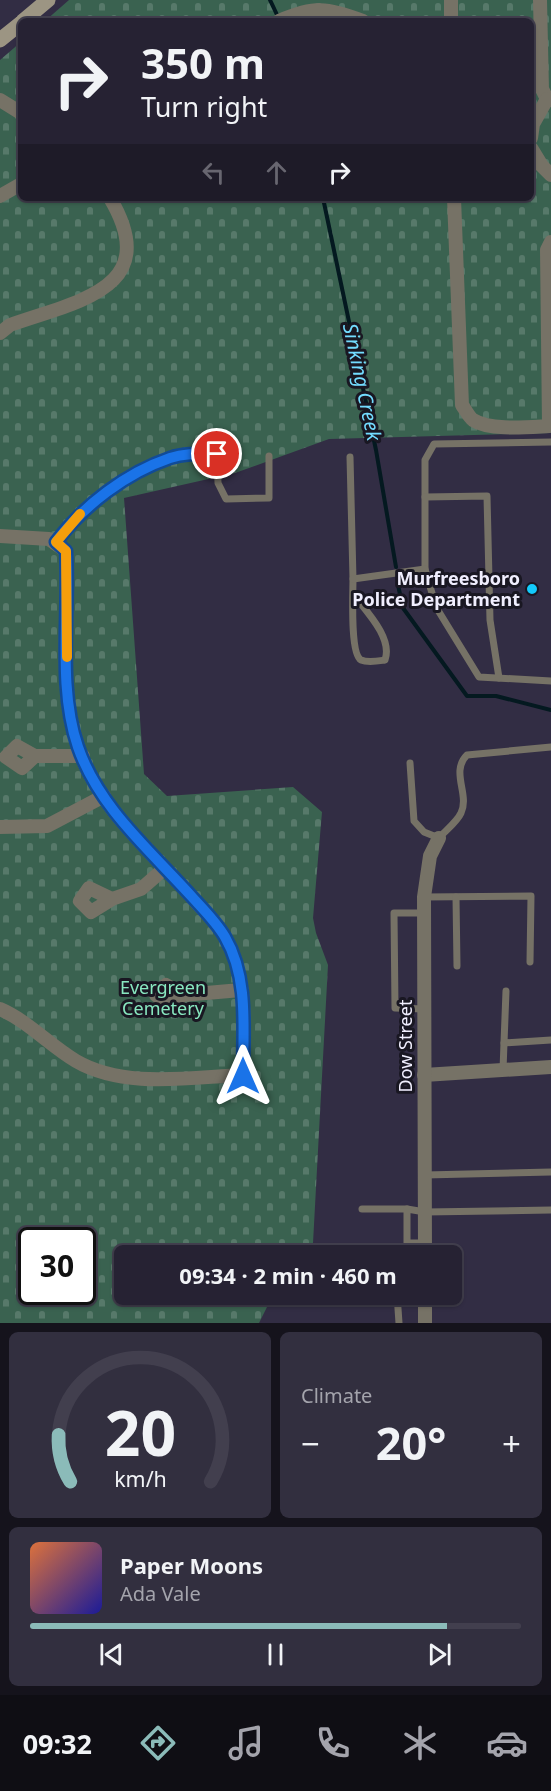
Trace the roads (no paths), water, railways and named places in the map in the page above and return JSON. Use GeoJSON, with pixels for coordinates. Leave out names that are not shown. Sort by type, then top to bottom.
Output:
{"type":"FeatureCollection","features":[{"type":"Feature","properties":{"kind":"street"},"geometry":{"type":"LineString","coordinates":[[27,18],[48,0]]}},
{"type":"Feature","properties":{"kind":"street"},"geometry":{"type":"LineString","coordinates":[[451,0],[451,18]]}},
{"type":"Feature","properties":{"kind":"street"},"geometry":{"type":"LineString","coordinates":[[534,122],[549,100],[543,89],[540,0]]}},
{"type":"Feature","properties":{"kind":"street"},"geometry":{"type":"LineString","coordinates":[[287,18],[309,9],[329,10],[354,18]]}},
{"type":"Feature","properties":{"kind":"street"},"geometry":{"type":"LineString","coordinates":[[0,40],[18,25]]}},
{"type":"Feature","properties":{"kind":"street"},"geometry":{"type":"LineString","coordinates":[[0,100],[18,111]]}},
{"type":"Feature","properties":{"kind":"street"},"geometry":{"type":"LineString","coordinates":[[534,152],[551,175]]}},
{"type":"Feature","properties":{"kind":"street"},"geometry":{"type":"LineString","coordinates":[[0,196],[18,186]]}},
{"type":"Feature","properties":{"kind":"street"},"geometry":{"type":"LineString","coordinates":[[3,327],[109,287],[123,268],[129,244],[120,215],[112,201]]}},
{"type":"Feature","properties":{"kind":"street"},"geometry":{"type":"LineString","coordinates":[[454,201],[462,405],[473,420],[493,426],[550,426],[547,250],[551,242]]}},
{"type":"Feature","properties":{"kind":"street"},"geometry":{"type":"LineString","coordinates":[[0,536],[50,539],[66,551],[68,685],[71,716],[83,756],[104,796],[126,827],[225,937],[237,966],[241,990],[243,1076],[125,1077],[100,1072],[76,1061],[14,1015],[0,1009]]}},
{"type":"Feature","properties":{"kind":"street"},"geometry":{"type":"LineString","coordinates":[[34,756],[83,756]]}},
{"type":"Feature","properties":{"kind":"street"},"geometry":{"type":"LineString","coordinates":[[0,827],[47,826],[104,796]]}},
{"type":"Feature","properties":{"kind":"street","name":"Dow Street"},"geometry":{"type":"LineString","coordinates":[[425,1245],[424,897],[430,856],[439,838]]}},
{"type":"Feature","properties":{"kind":"street"},"geometry":{"type":"LineString","coordinates":[[112,899],[141,890],[165,868]]}},
{"type":"Feature","properties":{"kind":"street"},"geometry":{"type":"LineString","coordinates":[[183,995],[241,990]]}},
{"type":"Feature","properties":{"kind":"street"},"geometry":{"type":"LineString","coordinates":[[424,1074],[551,1067]]}},
{"type":"Feature","properties":{"kind":"street"},"geometry":{"type":"LineString","coordinates":[[425,1305],[425,1323]]}},
{"type":"Feature","properties":{"kind":"lane"},"geometry":{"type":"LineString","coordinates":[[551,442],[434,444],[425,460],[425,569],[436,607],[479,677],[551,681]]}},
{"type":"Feature","properties":{"kind":"lane"},"geometry":{"type":"LineString","coordinates":[[56,542],[69,525],[103,494],[144,469],[172,457],[217,454],[218,483],[226,499],[268,498],[269,456]]}},
{"type":"Feature","properties":{"kind":"lane"},"geometry":{"type":"LineString","coordinates":[[350,457],[353,594],[355,648],[358,657],[363,661],[385,660],[388,653],[385,642],[353,594]]}},
{"type":"Feature","properties":{"kind":"lane"},"geometry":{"type":"LineString","coordinates":[[425,497],[487,496],[490,620],[499,678]]}},
{"type":"Feature","properties":{"kind":"lane"},"geometry":{"type":"LineString","coordinates":[[353,579],[425,569]]}},
{"type":"Feature","properties":{"kind":"lane"},"geometry":{"type":"LineString","coordinates":[[410,763],[414,821],[424,832],[439,838],[461,814],[463,806],[459,768],[467,755],[551,747]]}},
{"type":"Feature","properties":{"kind":"lane"},"geometry":{"type":"LineString","coordinates":[[424,897],[531,896],[530,962]]}},
{"type":"Feature","properties":{"kind":"lane"},"geometry":{"type":"LineString","coordinates":[[456,897],[457,966]]}},
{"type":"Feature","properties":{"kind":"lane"},"geometry":{"type":"LineString","coordinates":[[424,913],[394,913],[395,1008],[424,1010]]}},
{"type":"Feature","properties":{"kind":"lane"},"geometry":{"type":"LineString","coordinates":[[503,1070],[506,991]]}},
{"type":"Feature","properties":{"kind":"lane"},"geometry":{"type":"LineString","coordinates":[[504,1043],[551,1040]]}},
{"type":"Feature","properties":{"kind":"lane"},"geometry":{"type":"LineString","coordinates":[[425,1175],[551,1172]]}},
{"type":"Feature","properties":{"kind":"lane"},"geometry":{"type":"LineString","coordinates":[[362,1209],[407,1209],[425,1212],[551,1210]]}},
{"type":"Feature","properties":{"kind":"lane"},"geometry":{"type":"LineString","coordinates":[[407,1209],[407,1243],[413,1245]]}},
{"type":"Feature","properties":{"kind":"lane"},"geometry":{"type":"LineString","coordinates":[[398,1305],[399,1323]]}},
{"type":"Feature","properties":{"kind":"waterway","name":"Sinking Creek"},"geometry":{"type":"LineString","coordinates":[[270,0],[279,18]]}},
{"type":"Feature","properties":{"kind":"waterway","name":"Sinking Creek"},"geometry":{"type":"LineString","coordinates":[[324,201],[376,450],[396,567]]}},
{"type":"Feature","properties":{"kind":"waterway","name":"Sinking Creek"},"geometry":{"type":"LineString","coordinates":[[398,585],[403,608],[467,696],[496,696],[551,710]]}},
{"type":"Feature","properties":{"kind":"place","name":"Murfreesboro Police Department"},"geometry":{"type":"Point","coordinates":[532,589]}},
{"type":"Feature","properties":{"kind":"park label","name":"Evergreen Cemetery"},"geometry":{"type":"Point","coordinates":[163,998]}}]}
